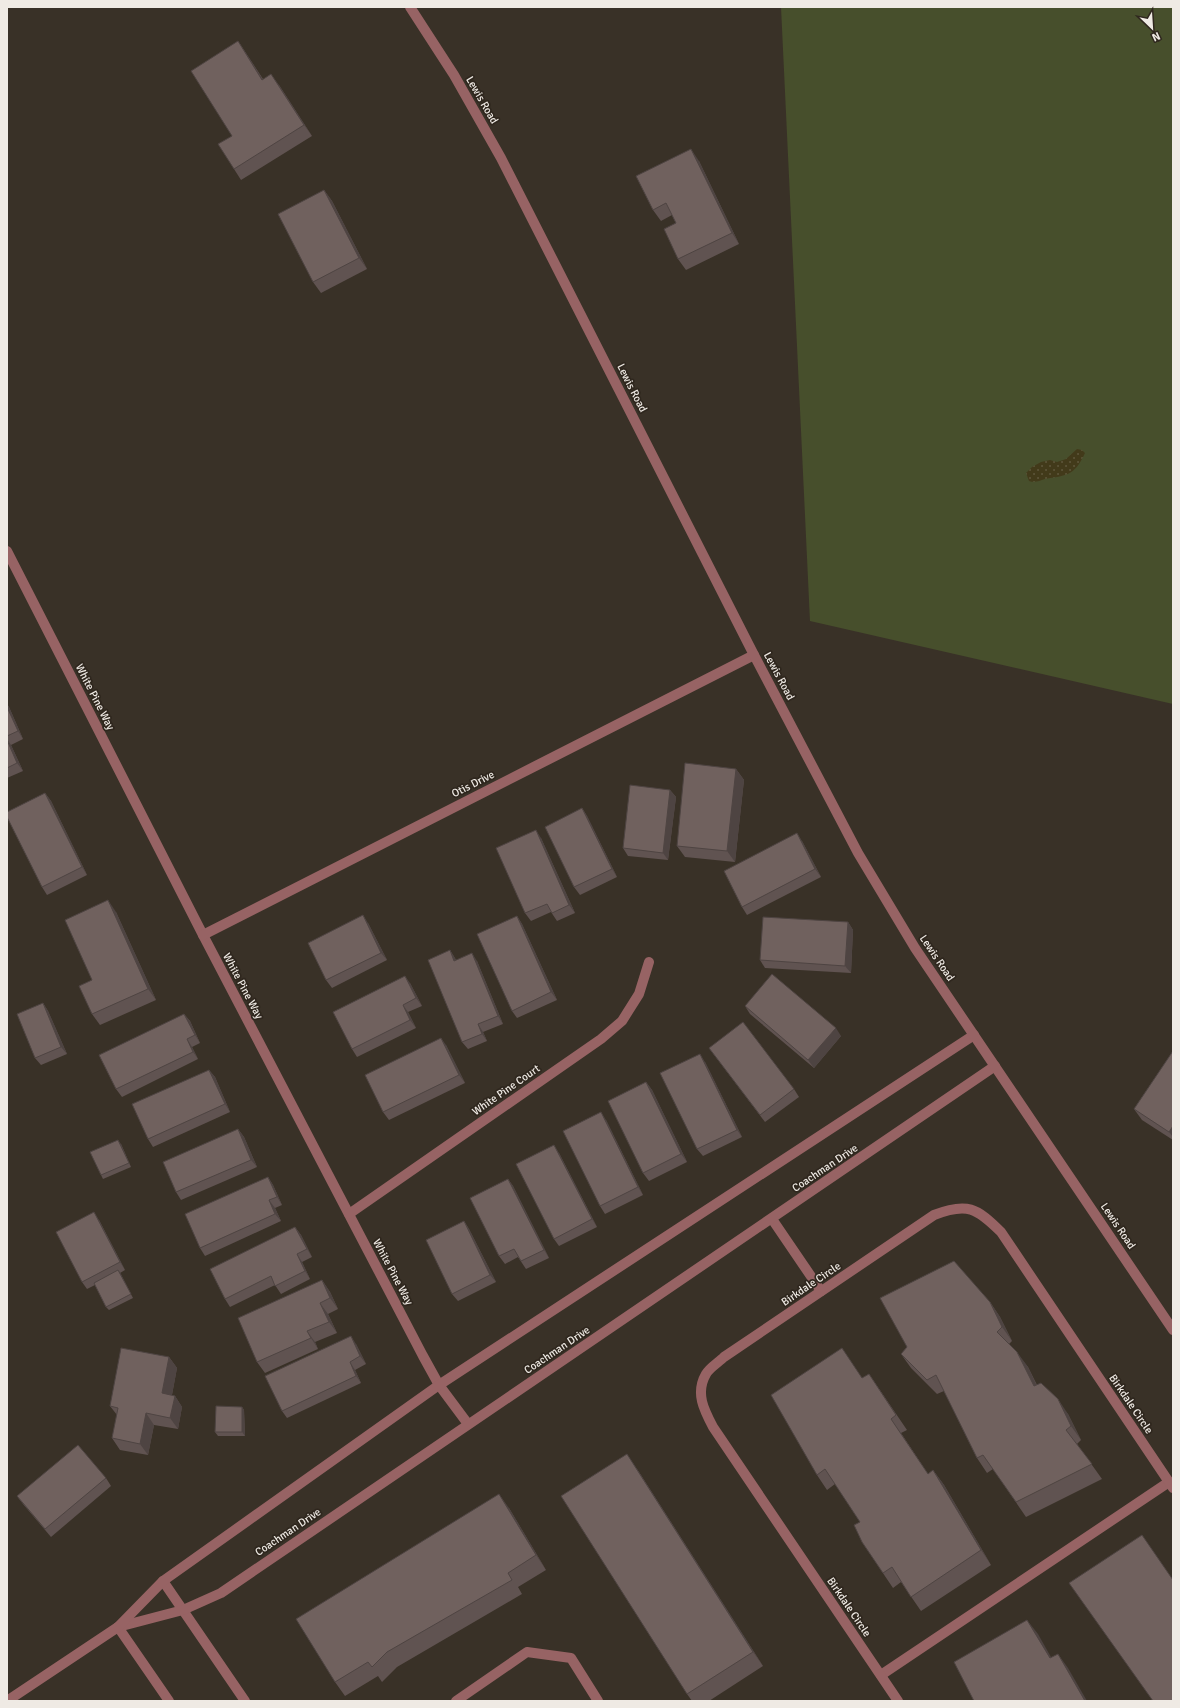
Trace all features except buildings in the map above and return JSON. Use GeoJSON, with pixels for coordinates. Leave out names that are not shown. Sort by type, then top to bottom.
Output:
{"type":"FeatureCollection","features":[{"type":"Feature","properties":{"kind":"street","name":"Lewis Road"},"geometry":{"type":"LineString","coordinates":[[410,7],[454,75],[501,158],[754,655],[858,853],[915,948],[1173,1330]]}},
{"type":"Feature","properties":{"kind":"street","name":"White Pine Way"},"geometry":{"type":"LineString","coordinates":[[7,551],[203,935],[439,1385],[468,1424]]}},
{"type":"Feature","properties":{"kind":"street","name":"Otis Drive"},"geometry":{"type":"LineString","coordinates":[[203,935],[754,655]]}},
{"type":"Feature","properties":{"kind":"street","name":"White Pine Court"},"geometry":{"type":"LineString","coordinates":[[349,1214],[601,1039],[622,1021],[640,994],[648,962]]}},
{"type":"Feature","properties":{"kind":"street","name":"Coachman Drive"},"geometry":{"type":"LineString","coordinates":[[7,1701],[118,1627],[163,1581],[439,1385],[974,1035]]}},
{"type":"Feature","properties":{"kind":"street","name":"Coachman Drive"},"geometry":{"type":"LineString","coordinates":[[118,1627],[183,1610],[220,1593],[995,1066]]}},
{"type":"Feature","properties":{"kind":"street","name":"Birkdale Circle"},"geometry":{"type":"LineString","coordinates":[[898,1701],[713,1427],[703,1407],[700,1389],[706,1373],[724,1357],[934,1215],[951,1208],[968,1209],[985,1216],[1001,1232],[1171,1485]]}},
{"type":"Feature","properties":{"kind":"street"},"geometry":{"type":"LineString","coordinates":[[772,1219],[821,1291]]}},
{"type":"Feature","properties":{"kind":"street"},"geometry":{"type":"LineString","coordinates":[[881,1675],[1171,1485]]}},
{"type":"Feature","properties":{"kind":"street"},"geometry":{"type":"LineString","coordinates":[[163,1581],[245,1701]]}},
{"type":"Feature","properties":{"kind":"street"},"geometry":{"type":"LineString","coordinates":[[118,1627],[169,1701]]}},
{"type":"Feature","properties":{"kind":"street"},"geometry":{"type":"LineString","coordinates":[[456,1701],[527,1652],[571,1658],[598,1701]]}},
{"type":"Feature","properties":{"kind":"green space"},"geometry":{"type":"Polygon","coordinates":[[[781,7],[1173,7],[1173,704],[810,621],[781,7]]]}},
{"type":"Feature","properties":{"kind":"sand"},"geometry":{"type":"Polygon","coordinates":[[[1077,449],[1082,450],[1085,453],[1077,467],[1069,474],[1037,482],[1029,481],[1026,473],[1032,467],[1041,462],[1050,460],[1057,462],[1066,459],[1077,449]]]}}]}
